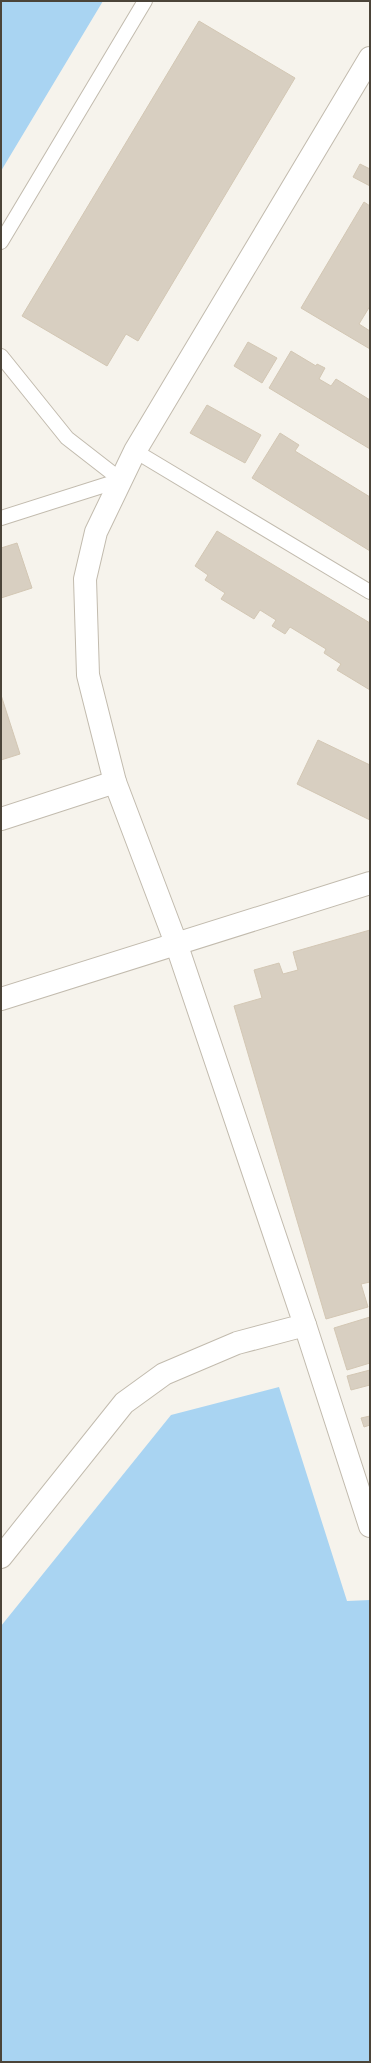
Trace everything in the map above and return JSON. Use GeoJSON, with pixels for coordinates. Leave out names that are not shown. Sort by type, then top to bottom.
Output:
{"type":"FeatureCollection","features":[{"type":"Feature","properties":{"kind":"street"},"geometry":{"type":"LineString","coordinates":[[370,58],[135,451],[96,532],[85,579],[88,675],[115,782],[176,943],[305,1325],[370,1526]]}},
{"type":"Feature","properties":{"kind":"street"},"geometry":{"type":"LineString","coordinates":[[1,819],[115,782]]}},
{"type":"Feature","properties":{"kind":"street"},"geometry":{"type":"LineString","coordinates":[[1,999],[370,883]]}},
{"type":"Feature","properties":{"kind":"street"},"geometry":{"type":"LineString","coordinates":[[1,1557],[124,1403],[164,1374],[237,1343],[305,1325]]}},
{"type":"Feature","properties":{"kind":"lane"},"geometry":{"type":"LineString","coordinates":[[1,242],[145,1]]}},
{"type":"Feature","properties":{"kind":"lane"},"geometry":{"type":"LineString","coordinates":[[1,356],[66,438],[122,480]]}},
{"type":"Feature","properties":{"kind":"lane"},"geometry":{"type":"LineString","coordinates":[[135,451],[370,592]]}},
{"type":"Feature","properties":{"kind":"lane"},"geometry":{"type":"LineString","coordinates":[[1,518],[122,480]]}},
{"type":"Feature","properties":{"kind":"water"},"geometry":{"type":"Polygon","coordinates":[[[1,1],[103,1],[1,171],[1,1]]]}},
{"type":"Feature","properties":{"kind":"water"},"geometry":{"type":"Polygon","coordinates":[[[279,1387],[347,1601],[370,1600],[370,2062],[1,2062],[1,1626],[171,1415],[279,1387]]]}},
{"type":"Feature","properties":{"kind":"building"},"geometry":{"type":"Polygon","coordinates":[[[199,21],[295,78],[138,341],[126,334],[107,366],[22,316],[199,21]]]}},
{"type":"Feature","properties":{"kind":"building"},"geometry":{"type":"Polygon","coordinates":[[[360,164],[370,169],[370,186],[353,177],[360,164]]]}},
{"type":"Feature","properties":{"kind":"building"},"geometry":{"type":"Polygon","coordinates":[[[364,202],[370,206],[370,306],[359,324],[370,331],[370,349],[301,308],[364,202]]]}},
{"type":"Feature","properties":{"kind":"building"},"geometry":{"type":"Polygon","coordinates":[[[248,342],[277,358],[262,383],[234,366],[248,342]]]}},
{"type":"Feature","properties":{"kind":"building"},"geometry":{"type":"Polygon","coordinates":[[[291,351],[316,366],[317,364],[325,368],[319,379],[331,386],[336,379],[370,400],[370,449],[269,388],[291,351]]]}},
{"type":"Feature","properties":{"kind":"building"},"geometry":{"type":"Polygon","coordinates":[[[207,405],[261,435],[245,463],[190,433],[207,405]]]}},
{"type":"Feature","properties":{"kind":"building"},"geometry":{"type":"Polygon","coordinates":[[[280,433],[299,445],[295,451],[370,497],[370,551],[252,478],[280,433]]]}},
{"type":"Feature","properties":{"kind":"building"},"geometry":{"type":"Polygon","coordinates":[[[217,531],[370,623],[370,690],[337,670],[341,664],[324,653],[326,649],[290,627],[285,634],[272,626],[276,620],[260,610],[254,619],[221,599],[225,593],[205,580],[208,575],[195,566],[217,531]]]}},
{"type":"Feature","properties":{"kind":"building"},"geometry":{"type":"Polygon","coordinates":[[[17,543],[32,588],[1,598],[1,548],[17,543]]]}},
{"type":"Feature","properties":{"kind":"building"},"geometry":{"type":"Polygon","coordinates":[[[1,695],[20,754],[1,760],[1,695]]]}},
{"type":"Feature","properties":{"kind":"building"},"geometry":{"type":"Polygon","coordinates":[[[318,740],[370,765],[370,820],[297,784],[318,740]]]}},
{"type":"Feature","properties":{"kind":"building"},"geometry":{"type":"Polygon","coordinates":[[[370,930],[370,1282],[361,1284],[368,1307],[326,1319],[234,1006],[262,998],[254,970],[279,963],[283,974],[298,970],[293,952],[370,930]]]}},
{"type":"Feature","properties":{"kind":"building"},"geometry":{"type":"Polygon","coordinates":[[[370,1317],[370,1363],[347,1370],[334,1328],[370,1317]]]}},
{"type":"Feature","properties":{"kind":"building"},"geometry":{"type":"Polygon","coordinates":[[[370,1370],[370,1385],[351,1390],[347,1376],[370,1370]]]}},
{"type":"Feature","properties":{"kind":"building"},"geometry":{"type":"Polygon","coordinates":[[[370,1416],[370,1425],[364,1427],[361,1418],[370,1416]]]}}]}
